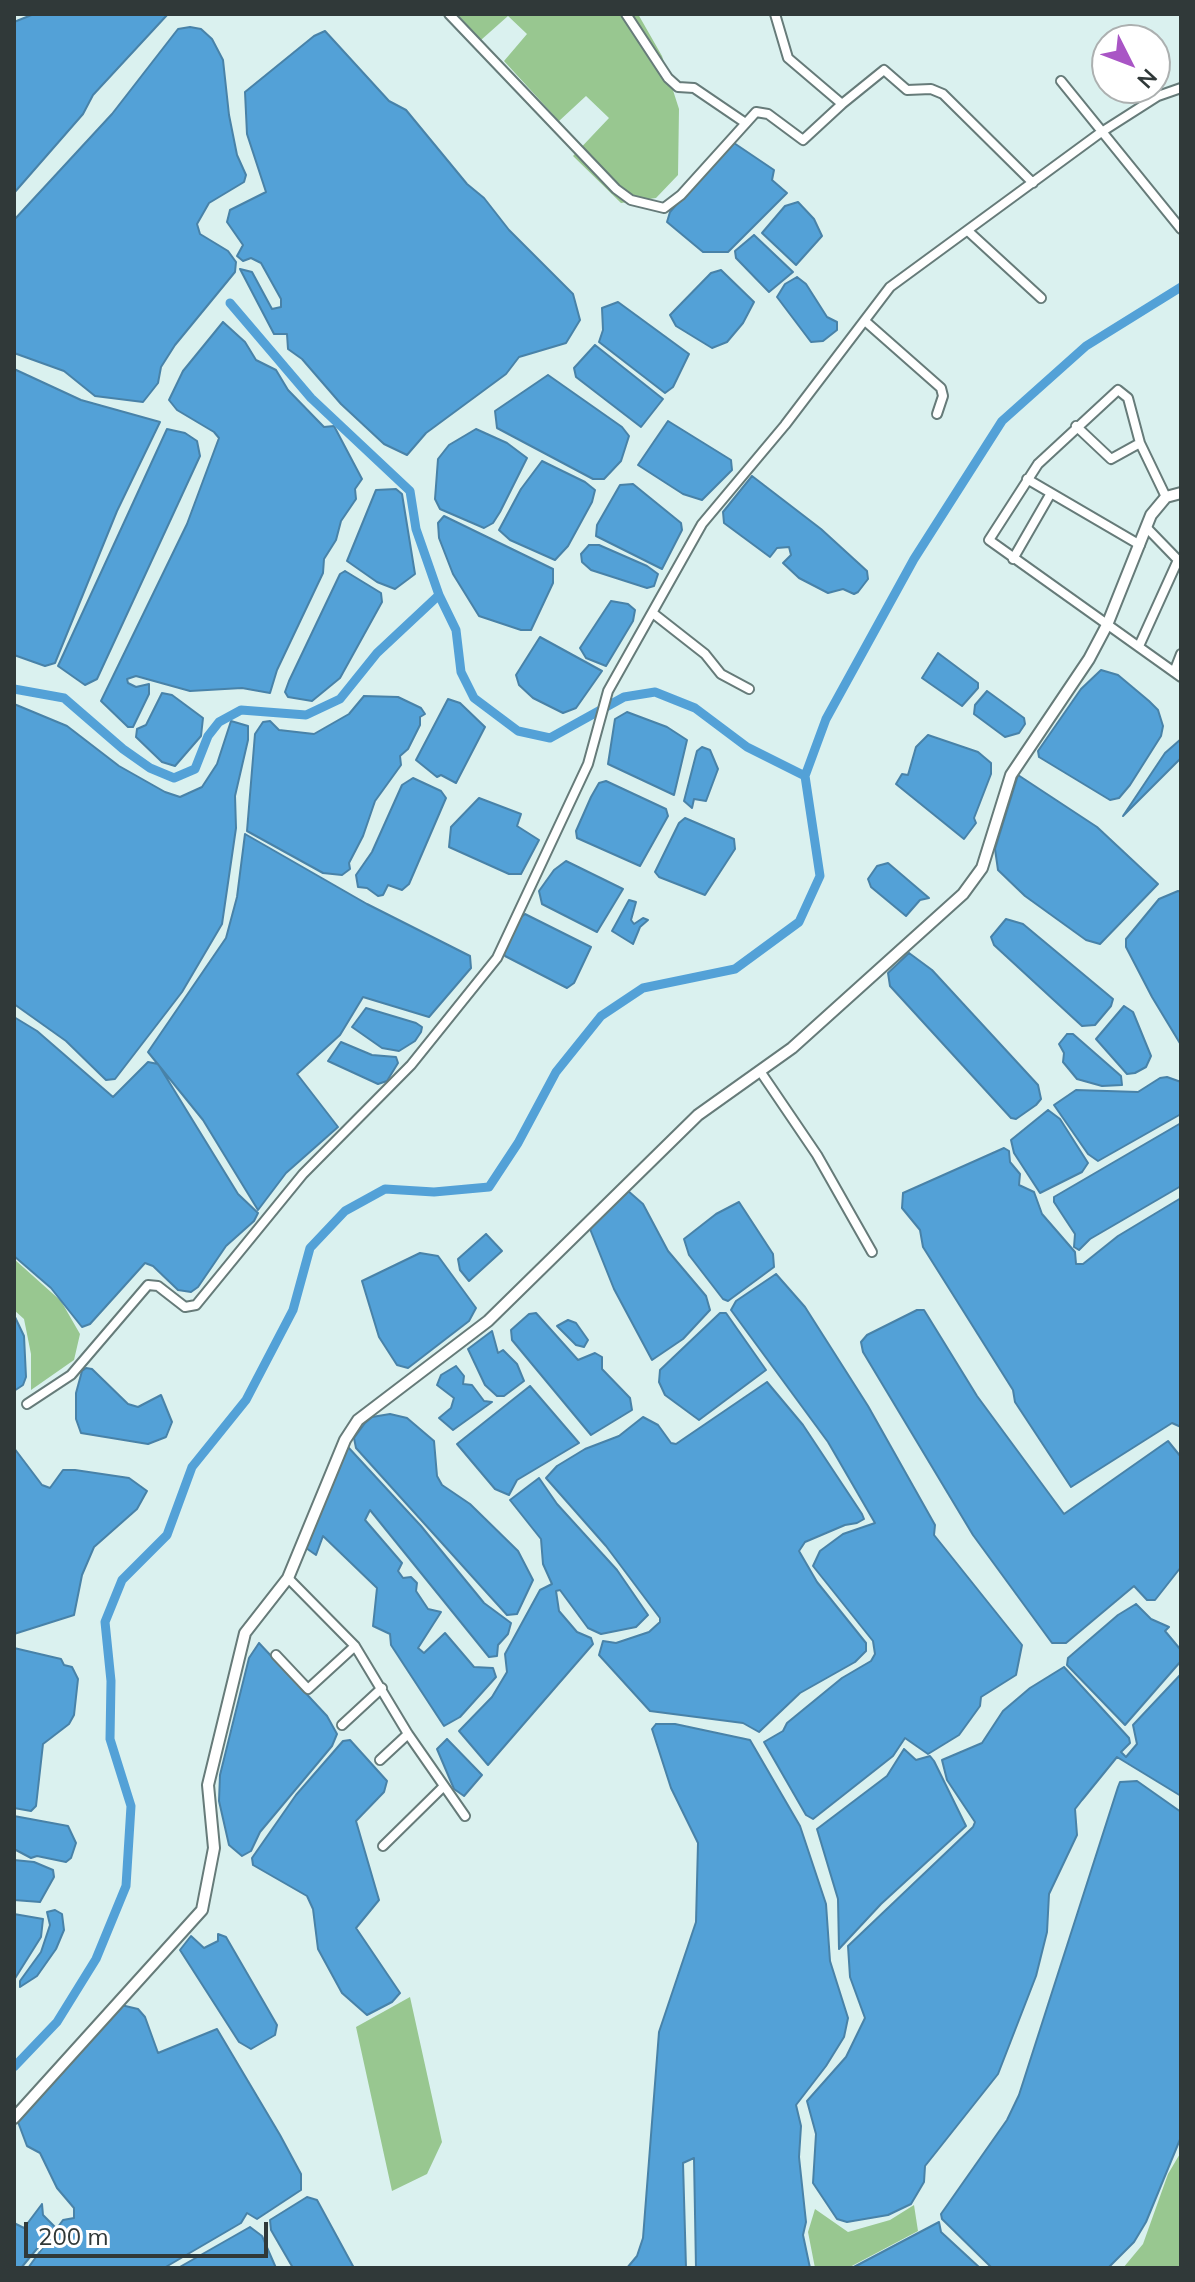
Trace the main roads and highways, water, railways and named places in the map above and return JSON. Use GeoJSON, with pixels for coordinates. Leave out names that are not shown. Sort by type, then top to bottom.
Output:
{"type":"FeatureCollection","features":[{"type":"Feature","properties":{"kind":"water"},"geometry":{"type":"Polygon","coordinates":[[[34,14],[168,14],[93,95],[83,114],[14,193],[14,22],[34,14]]]}},
{"type":"Feature","properties":{"kind":"water"},"geometry":{"type":"Polygon","coordinates":[[[178,29],[201,29],[212,39],[223,60],[237,155],[246,175],[244,182],[209,203],[197,224],[200,234],[228,251],[236,262],[235,272],[175,345],[161,367],[158,383],[143,402],[95,396],[64,371],[14,353],[14,220],[112,114],[178,29]]]}},
{"type":"Feature","properties":{"kind":"water"},"geometry":{"type":"Polygon","coordinates":[[[325,31],[389,101],[406,110],[467,184],[484,198],[509,230],[573,294],[580,320],[566,343],[519,357],[506,374],[426,433],[407,455],[384,444],[341,404],[302,359],[288,349],[287,334],[274,334],[240,269],[252,272],[272,309],[281,307],[281,299],[261,263],[251,258],[243,261],[237,256],[243,245],[227,222],[230,210],[266,192],[247,134],[245,92],[314,36],[325,31]]]}},
{"type":"Feature","properties":{"kind":"water"},"geometry":{"type":"Polygon","coordinates":[[[731,141],[774,170],[772,180],[787,193],[728,252],[703,252],[667,222],[670,212],[731,141]]]}},
{"type":"Feature","properties":{"kind":"water"},"geometry":{"type":"Polygon","coordinates":[[[798,202],[814,219],[822,236],[796,265],[762,233],[785,206],[798,202]]]}},
{"type":"Feature","properties":{"kind":"water"},"geometry":{"type":"Polygon","coordinates":[[[754,235],[793,272],[769,292],[736,258],[735,251],[754,235]]]}},
{"type":"Feature","properties":{"kind":"water"},"geometry":{"type":"Polygon","coordinates":[[[721,270],[754,302],[743,323],[727,342],[712,348],[676,326],[670,315],[711,273],[721,270]]]}},
{"type":"Feature","properties":{"kind":"water"},"geometry":{"type":"Polygon","coordinates":[[[797,277],[806,284],[827,317],[837,322],[837,330],[823,341],[811,342],[777,297],[785,284],[797,277]]]}},
{"type":"Feature","properties":{"kind":"water"},"geometry":{"type":"Polygon","coordinates":[[[618,302],[689,354],[673,387],[665,393],[599,342],[603,330],[602,308],[618,302]]]}},
{"type":"Feature","properties":{"kind":"water"},"geometry":{"type":"Polygon","coordinates":[[[223,322],[245,342],[256,360],[276,370],[288,390],[324,427],[334,426],[362,479],[355,489],[356,499],[341,521],[336,540],[324,559],[323,573],[277,670],[270,693],[242,688],[190,691],[136,676],[127,679],[128,683],[136,687],[149,684],[149,694],[133,727],[128,727],[101,701],[187,524],[219,438],[177,410],[169,400],[183,371],[223,322]]]}},
{"type":"Feature","properties":{"kind":"water"},"geometry":{"type":"Polygon","coordinates":[[[595,345],[663,399],[641,427],[576,377],[574,368],[595,345]]]}},
{"type":"Feature","properties":{"kind":"water"},"geometry":{"type":"Polygon","coordinates":[[[14,369],[81,400],[160,422],[117,511],[55,663],[45,666],[14,655],[14,369]]]}},
{"type":"Feature","properties":{"kind":"water"},"geometry":{"type":"Polygon","coordinates":[[[548,375],[622,427],[629,436],[621,461],[604,479],[593,479],[497,428],[495,411],[548,375]]]}},
{"type":"Feature","properties":{"kind":"water"},"geometry":{"type":"Polygon","coordinates":[[[668,421],[731,460],[732,470],[702,500],[683,494],[638,465],[668,421]]]}},
{"type":"Feature","properties":{"kind":"water"},"geometry":{"type":"Polygon","coordinates":[[[167,429],[185,433],[197,441],[200,456],[97,679],[85,685],[58,666],[167,429]]]}},
{"type":"Feature","properties":{"kind":"water"},"geometry":{"type":"Polygon","coordinates":[[[476,429],[507,443],[527,458],[500,512],[493,523],[484,528],[440,509],[435,499],[438,459],[449,445],[476,429]]]}},
{"type":"Feature","properties":{"kind":"water"},"geometry":{"type":"Polygon","coordinates":[[[542,461],[595,490],[592,502],[568,546],[555,560],[510,540],[499,530],[521,489],[542,461]]]}},
{"type":"Feature","properties":{"kind":"water"},"geometry":{"type":"Polygon","coordinates":[[[752,476],[821,529],[867,571],[868,579],[858,592],[854,594],[843,589],[828,593],[799,578],[783,563],[791,555],[789,547],[777,548],[770,557],[724,523],[723,512],[752,476]]]}},
{"type":"Feature","properties":{"kind":"water"},"geometry":{"type":"Polygon","coordinates":[[[633,484],[681,523],[682,530],[662,569],[596,536],[597,525],[620,485],[633,484]]]}},
{"type":"Feature","properties":{"kind":"water"},"geometry":{"type":"Polygon","coordinates":[[[396,489],[402,494],[415,574],[395,589],[377,582],[347,561],[376,490],[396,489]]]}},
{"type":"Feature","properties":{"kind":"water"},"geometry":{"type":"Polygon","coordinates":[[[444,516],[553,569],[553,583],[531,630],[521,630],[479,616],[453,574],[439,538],[438,523],[444,516]]]}},
{"type":"Feature","properties":{"kind":"water"},"geometry":{"type":"Polygon","coordinates":[[[589,545],[599,545],[647,566],[658,574],[654,586],[647,588],[591,570],[582,562],[581,554],[589,545]]]}},
{"type":"Feature","properties":{"kind":"water"},"geometry":{"type":"Polygon","coordinates":[[[345,571],[381,593],[382,602],[340,678],[312,701],[288,697],[285,692],[289,681],[340,574],[345,571]]]}},
{"type":"Feature","properties":{"kind":"water"},"geometry":{"type":"Polygon","coordinates":[[[611,601],[628,604],[635,610],[633,621],[606,666],[586,658],[580,648],[611,601]]]}},
{"type":"Feature","properties":{"kind":"water"},"geometry":{"type":"Polygon","coordinates":[[[540,637],[602,671],[576,708],[563,713],[533,698],[519,685],[516,675],[540,637]]]}},
{"type":"Feature","properties":{"kind":"water"},"geometry":{"type":"Polygon","coordinates":[[[938,653],[978,683],[978,688],[962,706],[922,678],[938,653]]]}},
{"type":"Feature","properties":{"kind":"water"},"geometry":{"type":"Polygon","coordinates":[[[1101,670],[1118,675],[1149,701],[1158,710],[1163,726],[1161,736],[1130,785],[1119,798],[1110,800],[1039,757],[1038,751],[1081,689],[1101,670]]]}},
{"type":"Feature","properties":{"kind":"water"},"geometry":{"type":"Polygon","coordinates":[[[987,691],[1024,718],[1025,724],[1019,733],[1005,737],[974,714],[975,705],[987,691]]]}},
{"type":"Feature","properties":{"kind":"water"},"geometry":{"type":"Polygon","coordinates":[[[162,693],[172,695],[203,718],[201,736],[175,766],[162,762],[136,737],[137,729],[146,725],[162,693]]]}},
{"type":"Feature","properties":{"kind":"water"},"geometry":{"type":"Polygon","coordinates":[[[364,696],[398,697],[421,708],[425,714],[420,717],[420,725],[408,749],[400,756],[401,765],[375,801],[363,836],[349,863],[350,869],[342,875],[323,873],[247,831],[255,734],[263,722],[270,721],[279,730],[314,734],[349,714],[364,696]]]}},
{"type":"Feature","properties":{"kind":"water"},"geometry":{"type":"Polygon","coordinates":[[[448,699],[460,703],[485,727],[456,783],[441,775],[437,777],[416,760],[448,699]]]}},
{"type":"Feature","properties":{"kind":"water"},"geometry":{"type":"Polygon","coordinates":[[[14,704],[67,726],[119,766],[180,797],[202,787],[217,764],[231,721],[248,726],[248,740],[235,796],[236,828],[222,924],[182,992],[115,1079],[106,1080],[66,1041],[14,1004],[14,704]]]}},
{"type":"Feature","properties":{"kind":"water"},"geometry":{"type":"Polygon","coordinates":[[[627,712],[667,727],[687,740],[674,795],[608,764],[615,719],[627,712]]]}},
{"type":"Feature","properties":{"kind":"water"},"geometry":{"type":"Polygon","coordinates":[[[928,735],[978,752],[991,763],[991,774],[974,818],[976,823],[964,839],[896,784],[902,774],[908,775],[916,747],[928,735]]]}},
{"type":"Feature","properties":{"kind":"water"},"geometry":{"type":"Polygon","coordinates":[[[1181,739],[1181,758],[1123,816],[1165,753],[1181,739]]]}},
{"type":"Feature","properties":{"kind":"water"},"geometry":{"type":"Polygon","coordinates":[[[702,747],[710,750],[718,769],[706,801],[694,799],[692,808],[684,801],[697,751],[702,747]]]}},
{"type":"Feature","properties":{"kind":"water"},"geometry":{"type":"Polygon","coordinates":[[[1018,775],[1097,827],[1158,884],[1100,944],[1086,940],[1025,896],[998,870],[995,849],[1018,775]]]}},
{"type":"Feature","properties":{"kind":"water"},"geometry":{"type":"Polygon","coordinates":[[[413,778],[441,791],[446,798],[409,884],[402,890],[388,885],[383,895],[378,896],[367,888],[358,887],[356,875],[372,852],[402,785],[413,778]]]}},
{"type":"Feature","properties":{"kind":"water"},"geometry":{"type":"Polygon","coordinates":[[[606,781],[666,809],[668,816],[640,866],[577,838],[576,831],[591,797],[599,783],[606,781]]]}},
{"type":"Feature","properties":{"kind":"water"},"geometry":{"type":"Polygon","coordinates":[[[479,798],[521,814],[517,826],[539,840],[521,874],[509,874],[449,847],[451,827],[479,798]]]}},
{"type":"Feature","properties":{"kind":"water"},"geometry":{"type":"Polygon","coordinates":[[[685,818],[734,839],[735,849],[705,895],[659,877],[655,872],[679,823],[685,818]]]}},
{"type":"Feature","properties":{"kind":"water"},"geometry":{"type":"Polygon","coordinates":[[[245,834],[367,904],[470,956],[471,968],[429,1017],[363,997],[340,1035],[297,1074],[338,1127],[286,1173],[258,1210],[203,1120],[148,1052],[226,938],[237,897],[245,834]]]}},
{"type":"Feature","properties":{"kind":"water"},"geometry":{"type":"Polygon","coordinates":[[[566,861],[623,889],[597,932],[542,904],[539,891],[554,870],[566,861]]]}},
{"type":"Feature","properties":{"kind":"water"},"geometry":{"type":"Polygon","coordinates":[[[888,863],[929,898],[920,900],[906,916],[871,887],[868,879],[877,866],[888,863]]]}},
{"type":"Feature","properties":{"kind":"water"},"geometry":{"type":"Polygon","coordinates":[[[1181,892],[1181,1045],[1126,947],[1126,939],[1159,899],[1181,892]]]}},
{"type":"Feature","properties":{"kind":"water"},"geometry":{"type":"Polygon","coordinates":[[[629,900],[636,902],[631,920],[634,924],[643,918],[648,920],[640,927],[633,944],[612,931],[629,900]]]}},
{"type":"Feature","properties":{"kind":"water"},"geometry":{"type":"Polygon","coordinates":[[[525,914],[591,947],[574,983],[567,988],[505,956],[503,951],[525,914]]]}},
{"type":"Feature","properties":{"kind":"water"},"geometry":{"type":"Polygon","coordinates":[[[1006,919],[1023,924],[1113,999],[1095,1025],[1082,1026],[994,945],[991,937],[1006,919]]]}},
{"type":"Feature","properties":{"kind":"water"},"geometry":{"type":"Polygon","coordinates":[[[909,953],[932,970],[1038,1085],[1041,1099],[1036,1105],[1016,1119],[1011,1118],[890,986],[888,973],[909,953]]]}},
{"type":"Feature","properties":{"kind":"water"},"geometry":{"type":"Polygon","coordinates":[[[1124,1006],[1133,1012],[1151,1056],[1146,1067],[1127,1074],[1096,1039],[1124,1006]]]}},
{"type":"Feature","properties":{"kind":"water"},"geometry":{"type":"Polygon","coordinates":[[[366,1008],[416,1023],[422,1027],[421,1032],[415,1041],[399,1051],[382,1048],[352,1027],[366,1008]]]}},
{"type":"Feature","properties":{"kind":"water"},"geometry":{"type":"Polygon","coordinates":[[[14,1017],[37,1031],[113,1097],[148,1062],[158,1064],[238,1194],[258,1213],[254,1221],[226,1246],[198,1287],[191,1292],[178,1290],[153,1266],[145,1263],[90,1324],[82,1327],[51,1288],[14,1256],[14,1017]]]}},
{"type":"Feature","properties":{"kind":"water"},"geometry":{"type":"Polygon","coordinates":[[[1067,1034],[1073,1034],[1121,1076],[1122,1085],[1102,1086],[1077,1079],[1063,1062],[1064,1053],[1059,1044],[1067,1034]]]}},
{"type":"Feature","properties":{"kind":"water"},"geometry":{"type":"Polygon","coordinates":[[[341,1042],[372,1055],[396,1057],[398,1063],[387,1081],[378,1084],[328,1061],[341,1042]]]}},
{"type":"Feature","properties":{"kind":"water"},"geometry":{"type":"Polygon","coordinates":[[[1167,1077],[1181,1082],[1181,1114],[1098,1161],[1088,1154],[1054,1105],[1076,1090],[1138,1092],[1167,1077]]]}},
{"type":"Feature","properties":{"kind":"water"},"geometry":{"type":"Polygon","coordinates":[[[1048,1110],[1060,1119],[1088,1163],[1082,1172],[1040,1193],[1014,1153],[1011,1140],[1048,1110]]]}},
{"type":"Feature","properties":{"kind":"water"},"geometry":{"type":"Polygon","coordinates":[[[1181,1123],[1181,1186],[1090,1239],[1079,1250],[1074,1247],[1075,1234],[1054,1202],[1054,1197],[1181,1123]]]}},
{"type":"Feature","properties":{"kind":"water"},"geometry":{"type":"Polygon","coordinates":[[[1004,1148],[1009,1151],[1010,1162],[1020,1174],[1019,1185],[1034,1192],[1042,1214],[1075,1252],[1076,1264],[1083,1264],[1118,1236],[1181,1198],[1181,1427],[1172,1423],[1071,1487],[1015,1402],[1013,1390],[923,1247],[920,1230],[902,1208],[903,1193],[1004,1148]]]}},
{"type":"Feature","properties":{"kind":"water"},"geometry":{"type":"Polygon","coordinates":[[[627,1190],[643,1204],[668,1251],[706,1296],[710,1310],[683,1339],[652,1360],[614,1289],[590,1229],[627,1190]]]}},
{"type":"Feature","properties":{"kind":"water"},"geometry":{"type":"Polygon","coordinates":[[[739,1202],[773,1254],[774,1267],[728,1301],[723,1299],[689,1255],[684,1239],[716,1214],[739,1202]]]}},
{"type":"Feature","properties":{"kind":"water"},"geometry":{"type":"Polygon","coordinates":[[[486,1234],[502,1251],[469,1281],[460,1270],[458,1259],[486,1234]]]}},
{"type":"Feature","properties":{"kind":"water"},"geometry":{"type":"Polygon","coordinates":[[[420,1253],[438,1256],[476,1308],[469,1321],[408,1368],[397,1365],[379,1337],[362,1281],[420,1253]]]}},
{"type":"Feature","properties":{"kind":"water"},"geometry":{"type":"Polygon","coordinates":[[[776,1274],[805,1307],[868,1406],[935,1525],[934,1535],[1022,1645],[1016,1675],[981,1697],[980,1706],[959,1735],[928,1754],[905,1738],[893,1756],[813,1819],[806,1815],[764,1742],[783,1731],[787,1723],[842,1678],[871,1661],[875,1654],[873,1641],[813,1566],[820,1551],[843,1534],[875,1523],[828,1442],[731,1310],[736,1301],[776,1274]]]}},
{"type":"Feature","properties":{"kind":"water"},"geometry":{"type":"Polygon","coordinates":[[[917,1310],[924,1310],[977,1396],[1064,1514],[1168,1441],[1181,1457],[1181,1567],[1155,1600],[1147,1600],[1134,1586],[1066,1643],[1052,1643],[973,1535],[863,1352],[861,1342],[867,1335],[917,1310]]]}},
{"type":"Feature","properties":{"kind":"water"},"geometry":{"type":"Polygon","coordinates":[[[536,1313],[578,1360],[595,1353],[602,1357],[602,1369],[630,1398],[632,1410],[591,1435],[512,1340],[511,1330],[529,1314],[536,1313]]]}},
{"type":"Feature","properties":{"kind":"water"},"geometry":{"type":"Polygon","coordinates":[[[720,1313],[726,1313],[766,1370],[699,1420],[665,1395],[659,1382],[660,1370],[720,1313]]]}},
{"type":"Feature","properties":{"kind":"water"},"geometry":{"type":"Polygon","coordinates":[[[14,1315],[24,1336],[26,1377],[23,1385],[14,1391],[14,1315]]]}},
{"type":"Feature","properties":{"kind":"water"},"geometry":{"type":"Polygon","coordinates":[[[568,1320],[576,1323],[588,1340],[584,1347],[576,1345],[557,1326],[568,1320]]]}},
{"type":"Feature","properties":{"kind":"water"},"geometry":{"type":"Polygon","coordinates":[[[492,1331],[498,1353],[503,1350],[517,1364],[524,1381],[504,1396],[497,1396],[485,1385],[468,1349],[492,1331]]]}},
{"type":"Feature","properties":{"kind":"water"},"geometry":{"type":"Polygon","coordinates":[[[456,1366],[464,1376],[463,1384],[472,1385],[484,1401],[492,1402],[453,1430],[439,1418],[451,1408],[454,1398],[437,1385],[441,1375],[456,1366]]]}},
{"type":"Feature","properties":{"kind":"water"},"geometry":{"type":"Polygon","coordinates":[[[92,1369],[128,1404],[138,1407],[161,1395],[172,1422],[166,1437],[148,1444],[81,1433],[76,1419],[76,1393],[82,1371],[92,1369]]]}},
{"type":"Feature","properties":{"kind":"water"},"geometry":{"type":"Polygon","coordinates":[[[767,1382],[803,1425],[864,1519],[805,1542],[799,1551],[817,1582],[866,1643],[866,1651],[855,1662],[800,1693],[759,1732],[743,1723],[650,1711],[599,1655],[603,1641],[616,1643],[649,1632],[660,1622],[660,1618],[606,1546],[546,1478],[557,1466],[585,1449],[619,1436],[643,1417],[658,1425],[671,1443],[676,1444],[767,1382]]]}},
{"type":"Feature","properties":{"kind":"water"},"geometry":{"type":"Polygon","coordinates":[[[530,1386],[579,1443],[517,1480],[509,1495],[495,1489],[457,1444],[530,1386]]]}},
{"type":"Feature","properties":{"kind":"water"},"geometry":{"type":"Polygon","coordinates":[[[390,1414],[407,1418],[434,1441],[437,1476],[442,1485],[470,1504],[518,1551],[533,1580],[517,1614],[507,1615],[356,1448],[354,1438],[365,1423],[372,1417],[390,1414]]]}},
{"type":"Feature","properties":{"kind":"water"},"geometry":{"type":"Polygon","coordinates":[[[348,1447],[421,1526],[484,1603],[511,1623],[508,1634],[498,1645],[497,1656],[489,1657],[370,1510],[365,1520],[402,1563],[398,1571],[403,1578],[411,1577],[417,1583],[416,1591],[428,1609],[441,1612],[418,1648],[424,1653],[445,1633],[474,1667],[493,1668],[496,1677],[460,1717],[444,1726],[391,1645],[390,1634],[373,1626],[377,1588],[323,1536],[316,1555],[306,1548],[348,1447]]]}},
{"type":"Feature","properties":{"kind":"water"},"geometry":{"type":"Polygon","coordinates":[[[14,1448],[42,1485],[50,1488],[63,1470],[75,1470],[129,1478],[147,1491],[137,1509],[94,1547],[82,1575],[74,1615],[14,1634],[14,1448]]]}},
{"type":"Feature","properties":{"kind":"water"},"geometry":{"type":"Polygon","coordinates":[[[539,1478],[557,1504],[617,1570],[648,1615],[636,1627],[601,1634],[588,1628],[560,1590],[556,1591],[559,1611],[577,1632],[591,1638],[593,1644],[488,1765],[459,1731],[492,1697],[507,1672],[505,1654],[540,1590],[552,1584],[543,1564],[541,1539],[510,1500],[539,1478]]]}},
{"type":"Feature","properties":{"kind":"water"},"geometry":{"type":"Polygon","coordinates":[[[1136,1604],[1151,1619],[1169,1627],[1165,1631],[1180,1649],[1181,1661],[1125,1725],[1067,1665],[1068,1658],[1118,1615],[1136,1604]]]}},
{"type":"Feature","properties":{"kind":"water"},"geometry":{"type":"Polygon","coordinates":[[[259,1643],[327,1716],[337,1734],[332,1746],[260,1832],[251,1851],[242,1856],[229,1845],[219,1801],[220,1775],[249,1658],[259,1643]]]}},
{"type":"Feature","properties":{"kind":"water"},"geometry":{"type":"Polygon","coordinates":[[[14,1648],[61,1659],[64,1665],[72,1667],[78,1679],[74,1715],[69,1724],[43,1744],[36,1806],[31,1811],[14,1808],[14,1648]]]}},
{"type":"Feature","properties":{"kind":"water"},"geometry":{"type":"Polygon","coordinates":[[[1064,1667],[1129,1738],[1130,1743],[1121,1752],[1126,1757],[1137,1744],[1133,1725],[1181,1674],[1181,1796],[1117,1757],[1082,1800],[1075,1809],[1077,1835],[1049,1894],[1047,1932],[1036,1976],[998,2074],[925,2166],[924,2182],[911,2204],[888,2215],[847,2222],[837,2219],[813,2183],[816,2134],[807,2101],[846,2057],[865,2018],[850,1977],[848,1946],[973,1827],[975,1822],[947,1780],[942,1760],[982,1743],[1003,1711],[1030,1688],[1064,1667]]]}},
{"type":"Feature","properties":{"kind":"water"},"geometry":{"type":"Polygon","coordinates":[[[656,1724],[675,1724],[750,1740],[800,1826],[826,1904],[830,1961],[848,2018],[844,2037],[796,2105],[801,2126],[799,2157],[806,2222],[803,2235],[810,2268],[696,2268],[694,2158],[683,2163],[686,2268],[627,2268],[637,2256],[643,2238],[659,2032],[696,1922],[698,1843],[671,1788],[652,1729],[656,1724]]]}},
{"type":"Feature","properties":{"kind":"water"},"geometry":{"type":"Polygon","coordinates":[[[447,1739],[482,1775],[464,1796],[454,1789],[437,1749],[447,1739]]]}},
{"type":"Feature","properties":{"kind":"water"},"geometry":{"type":"Polygon","coordinates":[[[350,1740],[387,1781],[384,1792],[356,1821],[379,1900],[356,1928],[400,1993],[392,2002],[367,2015],[342,1993],[318,1949],[313,1909],[307,1896],[253,1865],[252,1858],[296,1795],[343,1741],[350,1740]]]}},
{"type":"Feature","properties":{"kind":"water"},"geometry":{"type":"Polygon","coordinates":[[[904,1749],[916,1760],[930,1756],[966,1826],[881,1904],[839,1949],[838,1899],[817,1829],[887,1776],[904,1749]]]}},
{"type":"Feature","properties":{"kind":"water"},"geometry":{"type":"Polygon","coordinates":[[[1137,1781],[1181,1812],[1181,2137],[1146,2222],[1134,2242],[1108,2268],[992,2268],[942,2219],[941,2214],[1007,2120],[1019,2095],[1118,1787],[1120,1782],[1137,1781]]]}},
{"type":"Feature","properties":{"kind":"water"},"geometry":{"type":"Polygon","coordinates":[[[14,1816],[68,1826],[76,1843],[71,1858],[66,1862],[37,1856],[31,1858],[14,1849],[14,1816]]]}},
{"type":"Feature","properties":{"kind":"water"},"geometry":{"type":"Polygon","coordinates":[[[14,1860],[34,1862],[53,1870],[54,1877],[40,1902],[14,1900],[14,1860]]]}},
{"type":"Feature","properties":{"kind":"water"},"geometry":{"type":"Polygon","coordinates":[[[55,1910],[62,1914],[64,1930],[56,1949],[37,1976],[20,1987],[20,1981],[41,1952],[50,1925],[47,1912],[55,1910]]]}},
{"type":"Feature","properties":{"kind":"water"},"geometry":{"type":"Polygon","coordinates":[[[14,1914],[43,1919],[41,1937],[14,1980],[14,1914]]]}},
{"type":"Feature","properties":{"kind":"water"},"geometry":{"type":"Polygon","coordinates":[[[218,1934],[226,1937],[277,2025],[275,2035],[251,2049],[239,2042],[180,1950],[191,1936],[204,1948],[218,1941],[218,1934]]]}},
{"type":"Feature","properties":{"kind":"water"},"geometry":{"type":"Polygon","coordinates":[[[121,2005],[138,2009],[145,2017],[158,2053],[217,2029],[301,2174],[301,2190],[257,2219],[247,2213],[241,2223],[164,2268],[28,2268],[63,2220],[74,2218],[74,2208],[57,2188],[40,2153],[27,2146],[18,2122],[121,2005]]]}},
{"type":"Feature","properties":{"kind":"water"},"geometry":{"type":"Polygon","coordinates":[[[307,2197],[317,2200],[354,2268],[293,2268],[271,2230],[270,2220],[307,2197]]]}},
{"type":"Feature","properties":{"kind":"water"},"geometry":{"type":"Polygon","coordinates":[[[42,2204],[43,2215],[55,2227],[21,2268],[14,2268],[14,2223],[24,2228],[42,2204]]]}},
{"type":"Feature","properties":{"kind":"water"},"geometry":{"type":"Polygon","coordinates":[[[939,2222],[941,2232],[980,2268],[852,2268],[939,2222]]]}},
{"type":"Feature","properties":{"kind":"water"},"geometry":{"type":"Polygon","coordinates":[[[250,2227],[262,2236],[276,2268],[178,2268],[250,2227]]]}},
{"type":"Feature","properties":{"kind":"waterway"},"geometry":{"type":"LineString","coordinates":[[14,2067],[57,2022],[96,1959],[126,1886],[131,1806],[110,1739],[111,1681],[105,1622],[122,1580],[167,1535],[192,1467],[246,1400],[293,1310],[310,1248],[345,1211],[385,1189],[434,1192],[489,1187],[518,1143],[556,1072],[601,1016],[643,988],[735,969],[799,922],[820,876],[805,776],[826,719],[914,559],[1002,421],[1086,346],[1181,287]]}},
{"type":"Feature","properties":{"kind":"waterway"},"geometry":{"type":"LineString","coordinates":[[230,303],[311,398],[410,491],[416,529],[439,595],[456,630],[461,672],[474,698],[518,731],[550,738],[624,697],[655,692],[695,708],[747,747],[805,776]]}},
{"type":"Feature","properties":{"kind":"waterway"},"geometry":{"type":"LineString","coordinates":[[14,689],[64,698],[123,749],[150,768],[174,778],[195,769],[208,736],[219,722],[241,710],[306,715],[340,699],[377,653],[439,595]]}}]}
